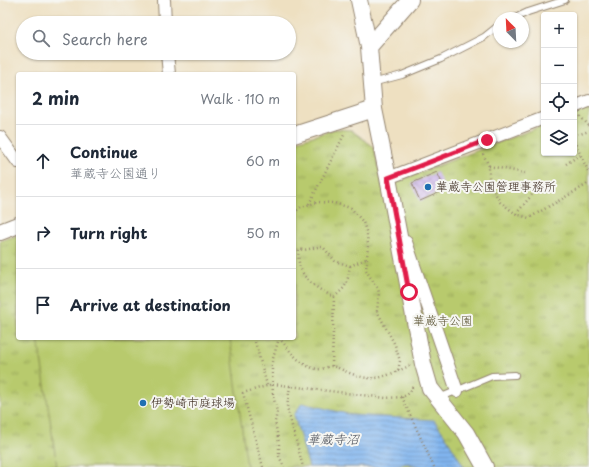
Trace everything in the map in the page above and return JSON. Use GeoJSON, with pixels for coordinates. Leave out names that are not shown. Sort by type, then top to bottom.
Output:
{"type":"FeatureCollection","features":[{"type":"Feature","properties":{"kind":"street"},"geometry":{"type":"LineString","coordinates":[[164,0],[165,16]]}},
{"type":"Feature","properties":{"kind":"street"},"geometry":{"type":"LineString","coordinates":[[359,0],[369,46],[374,109],[425,371],[430,388],[466,433],[485,467]]}},
{"type":"Feature","properties":{"kind":"street"},"geometry":{"type":"LineString","coordinates":[[369,46],[410,0]]}},
{"type":"Feature","properties":{"kind":"street"},"geometry":{"type":"LineString","coordinates":[[168,60],[169,72]]}},
{"type":"Feature","properties":{"kind":"street"},"geometry":{"type":"LineString","coordinates":[[577,109],[589,101]]}},
{"type":"Feature","properties":{"kind":"street"},"geometry":{"type":"LineString","coordinates":[[296,134],[374,109]]}},
{"type":"Feature","properties":{"kind":"street"},"geometry":{"type":"LineString","coordinates":[[388,178],[541,119]]}},
{"type":"Feature","properties":{"kind":"street"},"geometry":{"type":"LineString","coordinates":[[0,137],[16,159]]}},
{"type":"Feature","properties":{"kind":"street"},"geometry":{"type":"LineString","coordinates":[[393,205],[457,391]]}},
{"type":"Feature","properties":{"kind":"street"},"geometry":{"type":"LineString","coordinates":[[0,232],[16,226]]}},
{"type":"Feature","properties":{"kind":"lane"},"geometry":{"type":"LineString","coordinates":[[528,12],[565,0]]}},
{"type":"Feature","properties":{"kind":"lane"},"geometry":{"type":"LineString","coordinates":[[372,84],[402,75],[440,59],[484,37],[493,30]]}},
{"type":"Feature","properties":{"kind":"lane"},"geometry":{"type":"LineString","coordinates":[[438,399],[492,376],[515,375]]}},
{"type":"Feature","properties":{"kind":"path"},"geometry":{"type":"LineString","coordinates":[[577,111],[589,126]]}},
{"type":"Feature","properties":{"kind":"path"},"geometry":{"type":"LineString","coordinates":[[309,204],[346,130]]}},
{"type":"Feature","properties":{"kind":"path"},"geometry":{"type":"LineString","coordinates":[[577,135],[589,131]]}},
{"type":"Feature","properties":{"kind":"path"},"geometry":{"type":"LineString","coordinates":[[577,148],[589,173]]}},
{"type":"Feature","properties":{"kind":"path"},"geometry":{"type":"LineString","coordinates":[[481,150],[489,166],[489,182],[500,202],[516,214],[529,218],[589,182]]}},
{"type":"Feature","properties":{"kind":"path"},"geometry":{"type":"LineString","coordinates":[[566,164],[580,155]]}},
{"type":"Feature","properties":{"kind":"path"},"geometry":{"type":"LineString","coordinates":[[489,166],[525,173]]}},
{"type":"Feature","properties":{"kind":"path"},"geometry":{"type":"LineString","coordinates":[[516,214],[535,191]]}},
{"type":"Feature","properties":{"kind":"path"},"geometry":{"type":"LineString","coordinates":[[296,211],[301,207],[318,202],[334,203],[351,208],[363,222],[368,246],[366,270],[379,293],[377,311],[392,339],[400,361],[398,371]]}},
{"type":"Feature","properties":{"kind":"path"},"geometry":{"type":"LineString","coordinates":[[296,248],[304,250],[318,246],[323,248],[334,261],[342,262],[350,266]]}},
{"type":"Feature","properties":{"kind":"path"},"geometry":{"type":"LineString","coordinates":[[299,249],[299,267],[304,275],[320,291],[334,297]]}},
{"type":"Feature","properties":{"kind":"path"},"geometry":{"type":"LineString","coordinates":[[350,266],[366,259]]}},
{"type":"Feature","properties":{"kind":"path"},"geometry":{"type":"LineString","coordinates":[[332,366],[334,297],[344,289],[348,279],[350,266]]}},
{"type":"Feature","properties":{"kind":"path"},"geometry":{"type":"LineString","coordinates":[[255,340],[267,385]]}},
{"type":"Feature","properties":{"kind":"path"},"geometry":{"type":"LineString","coordinates":[[278,340],[272,362],[273,396],[276,412],[275,422],[279,444],[279,456],[284,467]]}},
{"type":"Feature","properties":{"kind":"path"},"geometry":{"type":"LineString","coordinates":[[281,340],[299,360],[310,367],[318,369],[332,366],[370,379],[381,378],[409,366]]}},
{"type":"Feature","properties":{"kind":"path"},"geometry":{"type":"LineString","coordinates":[[262,467],[243,393],[273,384],[386,398],[402,397],[412,390],[412,373],[425,371]]}},
{"type":"Feature","properties":{"kind":"path"},"geometry":{"type":"LineString","coordinates":[[290,386],[287,407],[302,467]]}},
{"type":"Feature","properties":{"kind":"path"},"geometry":{"type":"LineString","coordinates":[[402,397],[434,467]]}},
{"type":"Feature","properties":{"kind":"green space","name":"華蔵寺公園"},"geometry":{"type":"Polygon","coordinates":[[[589,108],[589,467],[0,467],[0,241],[16,236],[16,340],[296,340],[296,141],[335,129],[351,130],[374,147],[383,188],[541,126],[541,156],[577,156],[577,113],[589,108]]]}},
{"type":"Feature","properties":{"kind":"green space","name":"伊勢崎市庭球場"},"geometry":{"type":"Polygon","coordinates":[[[38,340],[230,340],[247,467],[57,467],[38,340]]]}},
{"type":"Feature","properties":{"kind":"water","name":"華蔵寺沼"},"geometry":{"type":"Polygon","coordinates":[[[302,403],[352,415],[434,420],[464,467],[425,467],[404,464],[394,467],[309,467],[294,415],[302,403]]]}},
{"type":"Feature","properties":{"kind":"building","name":"華蔵寺公園管理事務所"},"geometry":{"type":"Polygon","coordinates":[[[437,172],[445,190],[420,201],[412,183],[437,172]]]}},
{"type":"Feature","properties":{"kind":"place","name":"華蔵寺公園管理事務所"},"geometry":{"type":"Point","coordinates":[428,187]}},
{"type":"Feature","properties":{"kind":"place","name":"伊勢崎市庭球場"},"geometry":{"type":"Point","coordinates":[143,403]}},
{"type":"Feature","properties":{"kind":"route"},"geometry":{"type":"LineString","coordinates":[[409,292],[388,178],[487,140]]}}]}
